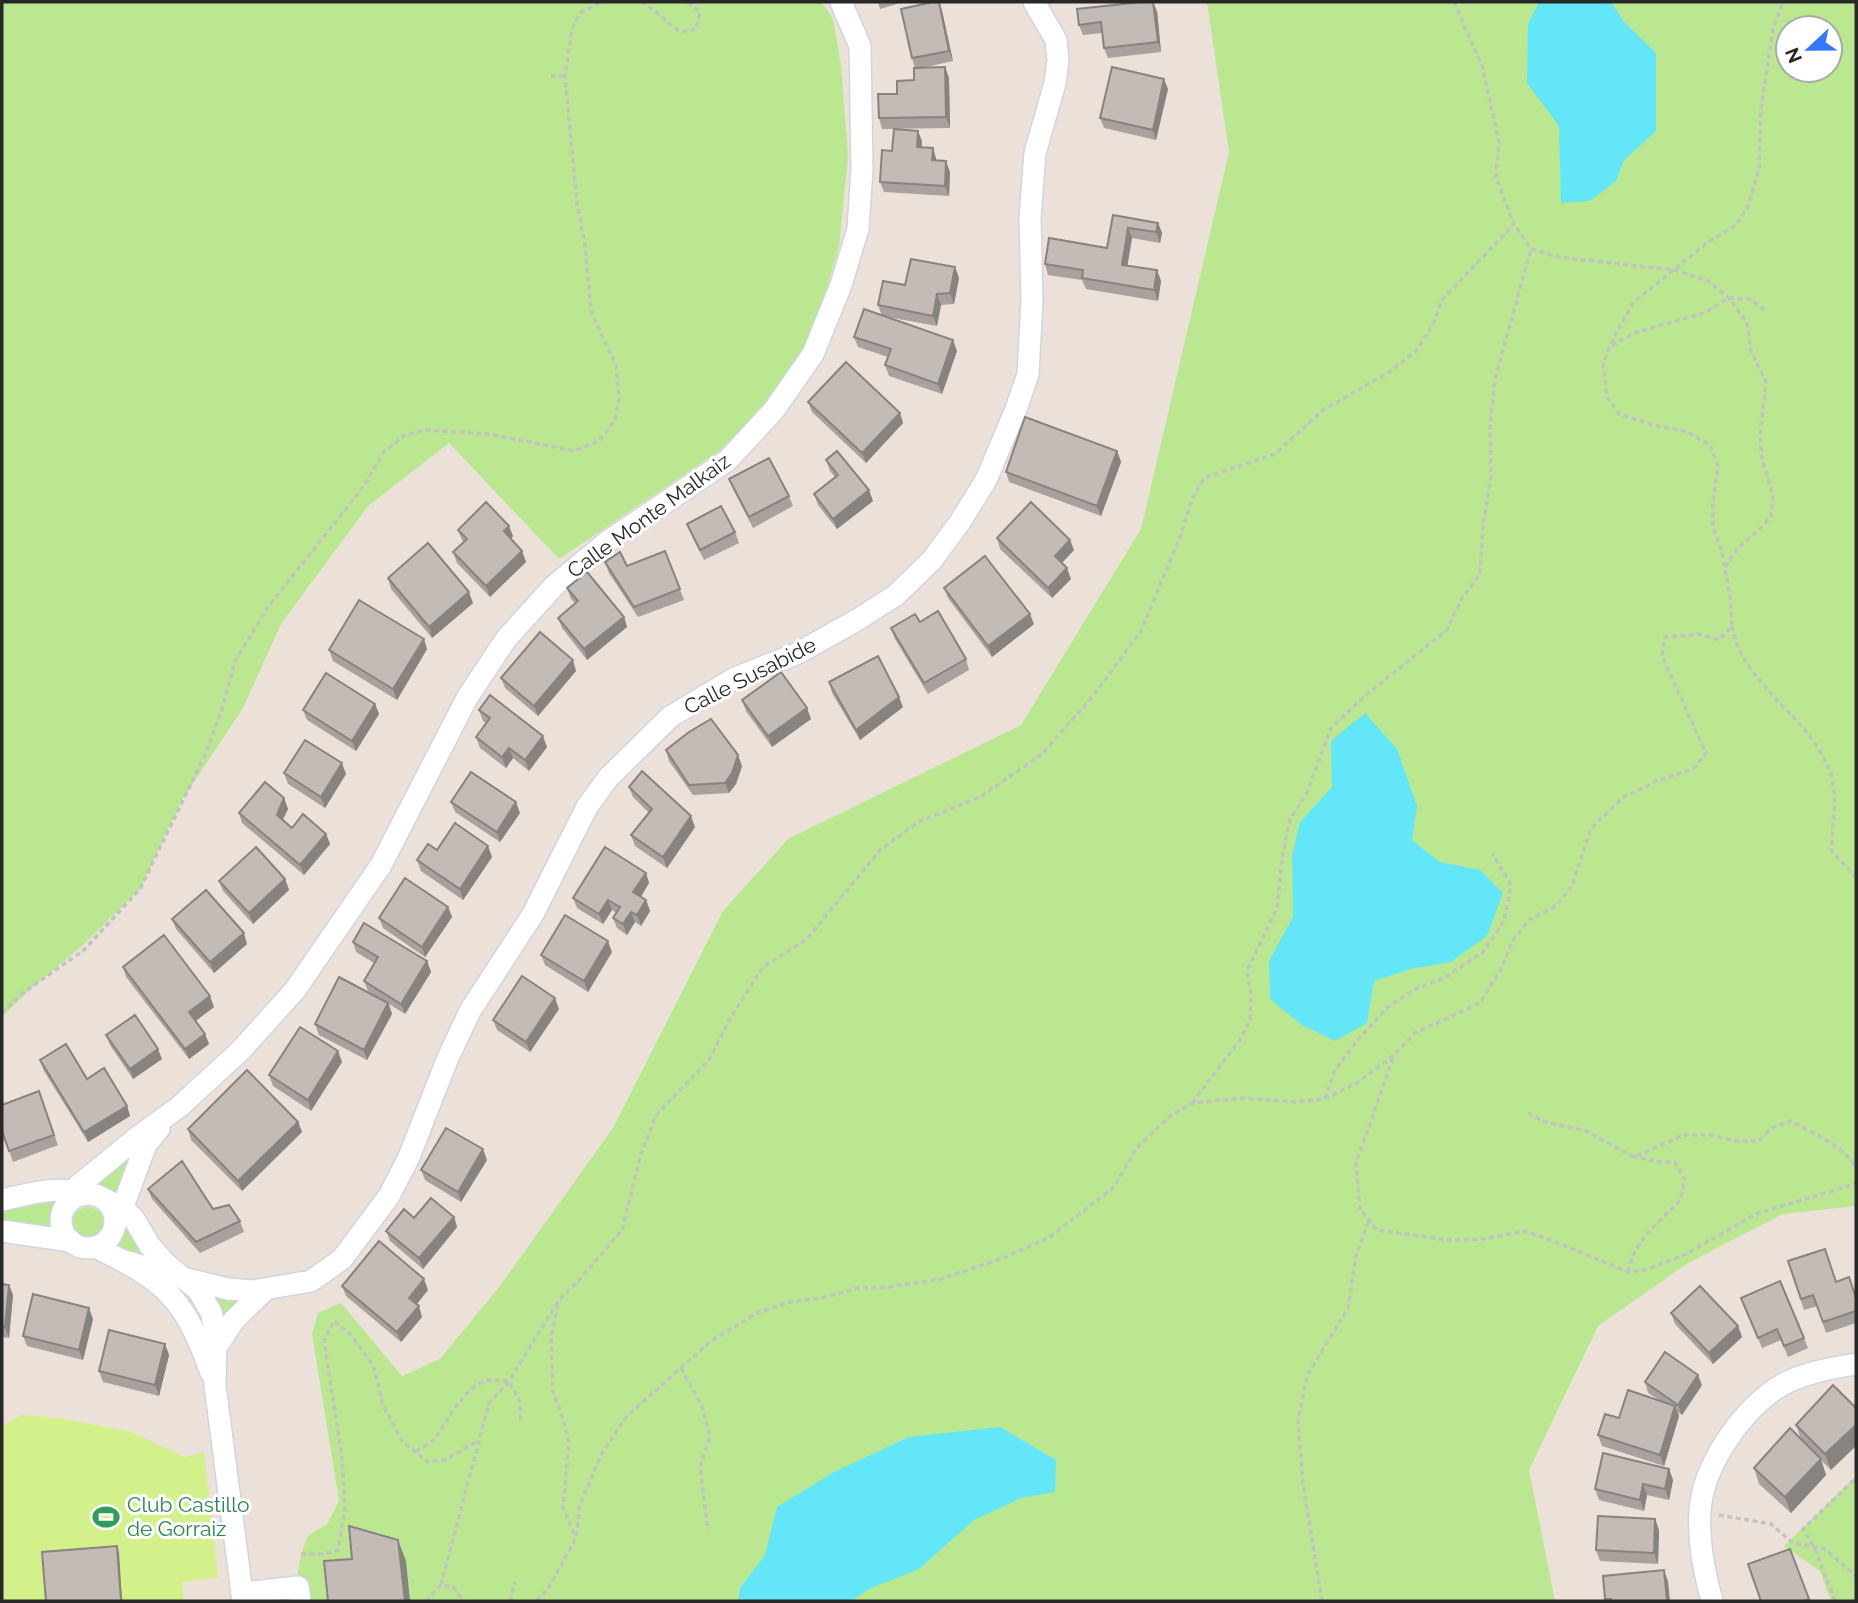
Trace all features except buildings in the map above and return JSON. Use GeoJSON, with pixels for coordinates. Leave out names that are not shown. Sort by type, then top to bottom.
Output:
{"type":"FeatureCollection","features":[{"type":"Feature","properties":{"kind":"street","name":"Calle Monte Malkaiz"},"geometry":{"type":"LineString","coordinates":[[113,1233],[146,1144],[179,1107],[241,1050],[295,990],[381,864],[467,698],[506,639],[554,586],[607,542],[728,460],[775,410],[813,354],[841,285],[859,229],[862,169],[860,46],[841,2]]}},
{"type":"Feature","properties":{"kind":"street","name":"Calle Susabide"},"geometry":{"type":"LineString","coordinates":[[125,1262],[228,1289],[265,1290],[311,1281],[342,1259],[389,1196],[410,1157],[447,1060],[470,1011],[533,914],[587,807],[608,778],[670,717],[735,678],[796,654],[896,595],[932,560],[960,522],[986,480],[1017,409],[1028,374],[1032,300],[1030,218],[1035,153],[1055,83],[1058,61],[1056,40],[1034,2]]}},
{"type":"Feature","properties":{"kind":"street","name":"Calle Monte Malkaiz"},"geometry":{"type":"LineString","coordinates":[[81,1196],[139,1136],[179,1107]]}},
{"type":"Feature","properties":{"kind":"street"},"geometry":{"type":"LineString","coordinates":[[2,1200],[54,1190],[124,1209],[166,1264],[198,1290],[211,1312],[217,1346],[215,1385],[243,1597],[298,1587],[300,1601]]}},
{"type":"Feature","properties":{"kind":"street"},"geometry":{"type":"LineString","coordinates":[[2,1231],[71,1241],[86,1248],[102,1244],[113,1233],[115,1225],[112,1208],[81,1196]]}},
{"type":"Feature","properties":{"kind":"street"},"geometry":{"type":"LineString","coordinates":[[71,1241],[63,1229],[65,1207],[81,1196]]}},
{"type":"Feature","properties":{"kind":"street"},"geometry":{"type":"LineString","coordinates":[[95,1247],[161,1285],[186,1315],[197,1335],[215,1385]]}},
{"type":"Feature","properties":{"kind":"street"},"geometry":{"type":"LineString","coordinates":[[217,1346],[234,1320],[265,1290]]}},
{"type":"Feature","properties":{"kind":"street"},"geometry":{"type":"LineString","coordinates":[[1712,1601],[1702,1561],[1700,1509],[1713,1465],[1737,1425],[1776,1388],[1819,1370],[1856,1364]]}},
{"type":"Feature","properties":{"kind":"path"},"geometry":{"type":"LineString","coordinates":[[2,1013],[20,995],[84,950],[140,889],[204,757],[221,713],[235,661],[268,607],[363,486],[384,452],[405,435],[426,430],[489,434],[574,451],[599,441],[615,420],[619,397],[616,365],[591,312],[565,76],[572,29],[580,13],[602,2]]}},
{"type":"Feature","properties":{"kind":"path"},"geometry":{"type":"LineString","coordinates":[[642,2],[681,32],[696,29],[700,12],[687,2]]}},
{"type":"Feature","properties":{"kind":"path"},"geometry":{"type":"LineString","coordinates":[[1454,2],[1482,66],[1499,142],[1496,177],[1514,224],[1531,249],[1559,257],[1674,270],[1708,281],[1729,298],[1747,323],[1751,351],[1766,382],[1760,435],[1762,459],[1773,494],[1771,516],[1739,547],[1725,567]]}},
{"type":"Feature","properties":{"kind":"path"},"geometry":{"type":"LineString","coordinates":[[1783,2],[1773,29],[1761,108],[1759,169],[1748,206],[1736,225],[1707,243],[1634,302],[1603,363],[1607,397],[1619,414],[1688,432],[1710,445],[1718,466],[1713,501],[1713,528],[1721,548],[1732,626],[1739,650],[1812,741],[1829,771],[1836,801],[1832,852],[1856,877]]}},
{"type":"Feature","properties":{"kind":"path"},"geometry":{"type":"LineString","coordinates":[[551,76],[565,76]]}},
{"type":"Feature","properties":{"kind":"path"},"geometry":{"type":"LineString","coordinates":[[426,1601],[441,1586],[489,1403],[509,1381],[559,1300],[622,1230],[641,1154],[656,1115],[709,1060],[731,1017],[763,967],[807,939],[880,850],[918,822],[981,797],[1041,755],[1094,695],[1141,631],[1180,537],[1193,496],[1204,478],[1275,454],[1323,410],[1388,373],[1416,351],[1433,324],[1442,300],[1514,224]]}},
{"type":"Feature","properties":{"kind":"path"},"geometry":{"type":"LineString","coordinates":[[537,1601],[550,1587],[576,1538],[580,1505],[601,1455],[626,1417],[711,1340],[757,1313],[790,1302],[822,1298],[859,1288],[889,1287],[941,1279],[1003,1258],[1050,1237],[1114,1186],[1136,1149],[1170,1116],[1192,1103],[1240,1040],[1250,1020],[1251,995],[1247,971],[1277,908],[1282,859],[1290,819],[1306,795],[1331,728],[1366,695],[1447,630],[1461,600],[1480,574],[1481,543],[1492,477],[1490,427],[1495,379],[1531,249]]}},
{"type":"Feature","properties":{"kind":"path"},"geometry":{"type":"LineString","coordinates":[[1610,347],[1634,333],[1704,313],[1729,298],[1750,299],[1766,311]]}},
{"type":"Feature","properties":{"kind":"path"},"geometry":{"type":"LineString","coordinates":[[1192,1103],[1245,1098],[1295,1102],[1325,1099],[1357,1083],[1393,1056],[1415,1033],[1480,1003],[1501,969],[1513,940],[1529,920],[1556,906],[1572,886],[1591,828],[1624,797],[1657,780],[1693,769],[1706,753],[1675,690],[1662,656],[1665,637],[1699,634],[1719,640],[1732,626]]}},
{"type":"Feature","properties":{"kind":"path"},"geometry":{"type":"LineString","coordinates":[[1325,1099],[1335,1070],[1388,1007],[1414,990],[1446,977],[1483,952],[1504,920],[1511,886],[1492,853]]}},
{"type":"Feature","properties":{"kind":"path"},"geometry":{"type":"LineString","coordinates":[[1393,1056],[1356,1163],[1360,1209],[1377,1230],[1448,1240],[1484,1239],[1524,1231],[1628,1272],[1648,1269],[1686,1254],[1758,1213],[1856,1184]]}},
{"type":"Feature","properties":{"kind":"path"},"geometry":{"type":"LineString","coordinates":[[1528,1112],[1545,1122],[1586,1131],[1634,1157],[1675,1162],[1685,1180],[1680,1200],[1644,1237],[1633,1255],[1628,1272]]}},
{"type":"Feature","properties":{"kind":"path"},"geometry":{"type":"LineString","coordinates":[[1634,1157],[1684,1135],[1710,1135],[1736,1142],[1758,1141],[1772,1128],[1790,1121],[1849,1156],[1856,1167]]}},
{"type":"Feature","properties":{"kind":"path"},"geometry":{"type":"LineString","coordinates":[[1322,1601],[1303,1484],[1298,1421],[1307,1376],[1348,1308],[1356,1256],[1370,1220]]}},
{"type":"Feature","properties":{"kind":"path"},"geometry":{"type":"LineString","coordinates":[[559,1300],[551,1337],[553,1392],[569,1442],[563,1507],[576,1538]]}},
{"type":"Feature","properties":{"kind":"path"},"geometry":{"type":"LineString","coordinates":[[301,1554],[324,1554],[338,1550],[345,1508],[342,1458],[324,1341],[334,1321],[351,1335],[373,1365],[383,1405],[402,1441],[428,1462],[445,1460],[479,1440]]}},
{"type":"Feature","properties":{"kind":"path"},"geometry":{"type":"LineString","coordinates":[[681,1368],[702,1406],[710,1437],[700,1466],[708,1531]]}},
{"type":"Feature","properties":{"kind":"path"},"geometry":{"type":"LineString","coordinates":[[416,1451],[433,1441],[472,1388],[485,1380],[509,1381]]}},
{"type":"Feature","properties":{"kind":"path"},"geometry":{"type":"LineString","coordinates":[[509,1381],[520,1402],[520,1423]]}},
{"type":"Feature","properties":{"kind":"path"},"geometry":{"type":"LineString","coordinates":[[1835,1601],[1814,1547],[1803,1529],[1856,1478]]}},
{"type":"Feature","properties":{"kind":"path"},"geometry":{"type":"LineString","coordinates":[[1700,1509],[1717,1515],[1771,1524],[1793,1543],[1825,1549],[1856,1576]]}},
{"type":"Feature","properties":{"kind":"path"},"geometry":{"type":"LineString","coordinates":[[510,1601],[515,1583]]}},
{"type":"Feature","properties":{"kind":"path"},"geometry":{"type":"LineString","coordinates":[[441,1586],[453,1587],[464,1601]]}},
{"type":"Feature","properties":{"kind":"green space"},"geometry":{"type":"Polygon","coordinates":[[[2,2],[822,2],[833,19],[841,65],[848,156],[839,247],[811,340],[770,400],[719,451],[559,559],[449,443],[368,506],[281,624],[243,708],[182,800],[140,889],[81,947],[2,1017],[2,2]]]}},
{"type":"Feature","properties":{"kind":"green space"},"geometry":{"type":"Polygon","coordinates":[[[1207,2],[1856,2],[1856,1206],[1783,1214],[1688,1263],[1598,1326],[1529,1470],[1555,1601],[302,1601],[298,1572],[301,1554],[308,1536],[327,1524],[339,1501],[312,1334],[318,1313],[341,1303],[402,1376],[440,1359],[500,1286],[613,1128],[723,911],[788,839],[1021,725],[1141,529],[1229,152],[1207,2]]]}},
{"type":"Feature","properties":{"kind":"green space"},"geometry":{"type":"Polygon","coordinates":[[[123,1158],[128,1159],[131,1165],[119,1197],[95,1184],[123,1158]]]}},
{"type":"Feature","properties":{"kind":"green space"},"geometry":{"type":"Polygon","coordinates":[[[58,1197],[51,1212],[50,1230],[2,1223],[2,1209],[58,1197]]]}},
{"type":"Feature","properties":{"kind":"green space"},"geometry":{"type":"Polygon","coordinates":[[[88,1207],[100,1211],[104,1223],[100,1235],[88,1239],[76,1235],[72,1223],[76,1211],[88,1207]]]}},
{"type":"Feature","properties":{"kind":"green space"},"geometry":{"type":"Polygon","coordinates":[[[126,1228],[153,1264],[115,1249],[126,1228]]]}},
{"type":"Feature","properties":{"kind":"green space"},"geometry":{"type":"Polygon","coordinates":[[[213,1294],[245,1301],[221,1327],[213,1294]]]}},
{"type":"Feature","properties":{"kind":"green space","name":"Club Castillo de Gorraiz"},"geometry":{"type":"Polygon","coordinates":[[[22,1415],[59,1418],[132,1432],[185,1457],[204,1452],[218,1577],[182,1582],[184,1601],[2,1601],[2,1426],[22,1415]]]}},
{"type":"Feature","properties":{"kind":"green space"},"geometry":{"type":"Polygon","coordinates":[[[1856,1476],[1856,1601],[1831,1601],[1820,1571],[1784,1546],[1856,1476]]]}},
{"type":"Feature","properties":{"kind":"water"},"geometry":{"type":"Polygon","coordinates":[[[1539,2],[1611,2],[1624,22],[1656,53],[1656,131],[1624,160],[1616,181],[1590,201],[1561,203],[1559,126],[1527,83],[1528,24],[1539,2]]]}},
{"type":"Feature","properties":{"kind":"water"},"geometry":{"type":"Polygon","coordinates":[[[1365,713],[1397,749],[1417,806],[1412,840],[1440,862],[1480,870],[1503,893],[1487,936],[1451,962],[1411,969],[1374,981],[1367,1023],[1335,1041],[1302,1025],[1270,999],[1269,961],[1293,917],[1292,856],[1300,822],[1332,787],[1331,741],[1365,713]]]}},
{"type":"Feature","properties":{"kind":"water"},"geometry":{"type":"Polygon","coordinates":[[[1000,1427],[1056,1460],[1055,1492],[1021,1498],[974,1520],[919,1569],[869,1589],[851,1601],[738,1601],[740,1588],[765,1555],[777,1507],[834,1472],[909,1437],[1000,1427]]]}},
{"type":"Feature","properties":{"kind":"place","name":"Club Castillo de Gorraiz"},"geometry":{"type":"Point","coordinates":[106,1517]}}]}
